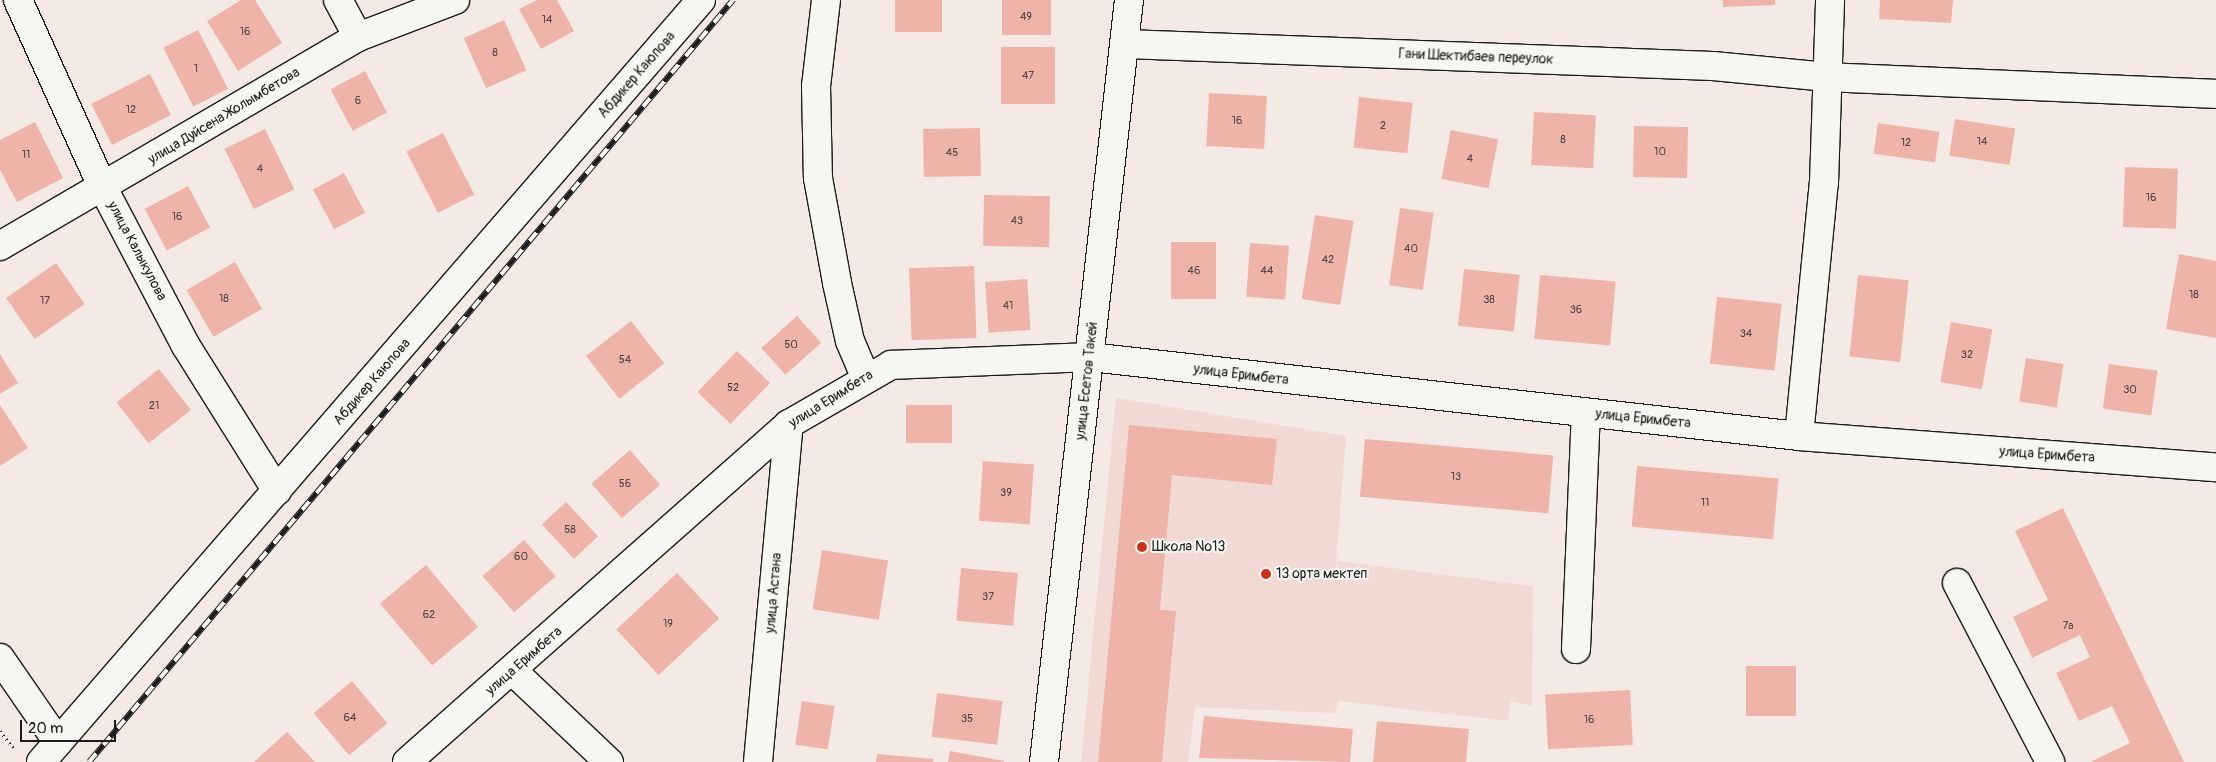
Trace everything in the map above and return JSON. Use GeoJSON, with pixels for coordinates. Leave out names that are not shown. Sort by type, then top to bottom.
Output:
{"type":"FeatureCollection","features":[{"type":"Feature","properties":{"kind":"street","name":"улица Калыкулова"},"geometry":{"type":"LineString","coordinates":[[18,0],[103,188],[186,346],[277,491]]}},
{"type":"Feature","properties":{"kind":"street"},"geometry":{"type":"LineString","coordinates":[[338,0],[358,37]]}},
{"type":"Feature","properties":{"kind":"street","name":"улица Дуйсена Жолымбетова"},"geometry":{"type":"LineString","coordinates":[[0,246],[103,188],[358,37],[455,0]]}},
{"type":"Feature","properties":{"kind":"street","name":"Абдикер Каюпова"},"geometry":{"type":"LineString","coordinates":[[50,752],[701,0]]}},
{"type":"Feature","properties":{"kind":"street"},"geometry":{"type":"LineString","coordinates":[[826,0],[816,86],[818,178],[842,308],[865,376]]}},
{"type":"Feature","properties":{"kind":"street","name":"улица Есетов Такей"},"geometry":{"type":"LineString","coordinates":[[1044,762],[1129,0]]}},
{"type":"Feature","properties":{"kind":"street"},"geometry":{"type":"LineString","coordinates":[[1799,436],[1824,183],[1830,0]]}},
{"type":"Feature","properties":{"kind":"street","name":"Гани Шектибаев переулок"},"geometry":{"type":"LineString","coordinates":[[1125,44],[1713,66],[1827,77],[2216,94]]}},
{"type":"Feature","properties":{"kind":"street","name":"улица Еримбета"},"geometry":{"type":"LineString","coordinates":[[406,762],[514,672],[789,424],[865,376],[891,365],[1090,357],[1799,436],[2216,467]]}},
{"type":"Feature","properties":{"kind":"street"},"geometry":{"type":"LineString","coordinates":[[1576,649],[1586,413]]}},
{"type":"Feature","properties":{"kind":"street","name":"улица Астана"},"geometry":{"type":"LineString","coordinates":[[758,762],[789,424]]}},
{"type":"Feature","properties":{"kind":"street"},"geometry":{"type":"LineString","coordinates":[[1957,583],[2050,762]]}},
{"type":"Feature","properties":{"kind":"street"},"geometry":{"type":"LineString","coordinates":[[0,658],[50,752]]}},
{"type":"Feature","properties":{"kind":"street"},"geometry":{"type":"LineString","coordinates":[[514,672],[609,762]]}},
{"type":"Feature","properties":{"kind":"shaded area","name":"13 орта мектеп"},"geometry":{"type":"Polygon","coordinates":[[[1116,398],[1346,436],[1336,561],[1533,586],[1532,706],[1511,701],[1508,721],[1339,701],[1334,713],[1195,707],[1188,762],[1081,762],[1116,398]]]}},
{"type":"Feature","properties":{"kind":"building"},"geometry":{"type":"Polygon","coordinates":[[[241,0],[255,0],[282,43],[238,71],[207,21],[241,0]]]}},
{"type":"Feature","properties":{"kind":"building"},"geometry":{"type":"Polygon","coordinates":[[[537,0],[557,0],[574,31],[541,49],[519,9],[537,0]]]}},
{"type":"Feature","properties":{"kind":"building"},"geometry":{"type":"Polygon","coordinates":[[[895,0],[942,0],[942,32],[895,32],[895,0]]]}},
{"type":"Feature","properties":{"kind":"building"},"geometry":{"type":"Polygon","coordinates":[[[1002,0],[1051,0],[1051,35],[1002,35],[1002,0]]]}},
{"type":"Feature","properties":{"kind":"building"},"geometry":{"type":"Polygon","coordinates":[[[1723,0],[1775,0],[1775,5],[1723,7],[1723,0]]]}},
{"type":"Feature","properties":{"kind":"building"},"geometry":{"type":"Polygon","coordinates":[[[1880,0],[1953,0],[1951,23],[1879,19],[1880,0]]]}},
{"type":"Feature","properties":{"kind":"building"},"geometry":{"type":"Polygon","coordinates":[[[504,20],[526,70],[486,88],[464,38],[504,20]]]}},
{"type":"Feature","properties":{"kind":"building"},"geometry":{"type":"Polygon","coordinates":[[[198,30],[228,89],[193,107],[163,48],[198,30]]]}},
{"type":"Feature","properties":{"kind":"building"},"geometry":{"type":"Polygon","coordinates":[[[1001,47],[1055,47],[1055,104],[1001,104],[1001,47]]]}},
{"type":"Feature","properties":{"kind":"building"},"geometry":{"type":"Polygon","coordinates":[[[365,71],[387,112],[353,131],[331,89],[365,71]]]}},
{"type":"Feature","properties":{"kind":"building"},"geometry":{"type":"Polygon","coordinates":[[[150,74],[171,115],[112,145],[91,104],[150,74]]]}},
{"type":"Feature","properties":{"kind":"building"},"geometry":{"type":"Polygon","coordinates":[[[1209,93],[1267,96],[1264,149],[1206,146],[1209,93]]]}},
{"type":"Feature","properties":{"kind":"building"},"geometry":{"type":"Polygon","coordinates":[[[1359,97],[1413,103],[1407,153],[1354,148],[1359,97]]]}},
{"type":"Feature","properties":{"kind":"building"},"geometry":{"type":"Polygon","coordinates":[[[1534,112],[1596,115],[1593,168],[1531,165],[1534,112]]]}},
{"type":"Feature","properties":{"kind":"building"},"geometry":{"type":"Polygon","coordinates":[[[1955,119],[2015,129],[2009,165],[1949,156],[1955,119]]]}},
{"type":"Feature","properties":{"kind":"building"},"geometry":{"type":"Polygon","coordinates":[[[35,122],[63,178],[17,202],[0,170],[0,140],[35,122]]]}},
{"type":"Feature","properties":{"kind":"building"},"geometry":{"type":"Polygon","coordinates":[[[1878,123],[1939,132],[1935,162],[1874,154],[1878,123]]]}},
{"type":"Feature","properties":{"kind":"building"},"geometry":{"type":"Polygon","coordinates":[[[1634,126],[1688,127],[1687,178],[1633,177],[1634,126]]]}},
{"type":"Feature","properties":{"kind":"building"},"geometry":{"type":"Polygon","coordinates":[[[980,128],[981,176],[924,177],[923,129],[980,128]]]}},
{"type":"Feature","properties":{"kind":"building"},"geometry":{"type":"Polygon","coordinates":[[[265,129],[294,189],[254,209],[225,149],[265,129]]]}},
{"type":"Feature","properties":{"kind":"building"},"geometry":{"type":"Polygon","coordinates":[[[1451,130],[1498,139],[1489,188],[1441,179],[1451,130]]]}},
{"type":"Feature","properties":{"kind":"building"},"geometry":{"type":"Polygon","coordinates":[[[443,133],[474,194],[438,213],[406,152],[443,133]]]}},
{"type":"Feature","properties":{"kind":"building"},"geometry":{"type":"Polygon","coordinates":[[[2125,167],[2178,169],[2176,229],[2123,227],[2125,167]]]}},
{"type":"Feature","properties":{"kind":"building"},"geometry":{"type":"Polygon","coordinates":[[[344,173],[365,213],[334,229],[313,189],[344,173]]]}},
{"type":"Feature","properties":{"kind":"building"},"geometry":{"type":"Polygon","coordinates":[[[188,186],[210,227],[167,251],[145,209],[188,186]]]}},
{"type":"Feature","properties":{"kind":"building"},"geometry":{"type":"Polygon","coordinates":[[[984,195],[1050,196],[1049,247],[983,246],[984,195]]]}},
{"type":"Feature","properties":{"kind":"building"},"geometry":{"type":"Polygon","coordinates":[[[1400,208],[1434,213],[1423,290],[1389,285],[1400,208]]]}},
{"type":"Feature","properties":{"kind":"building"},"geometry":{"type":"Polygon","coordinates":[[[1315,215],[1354,221],[1340,305],[1302,299],[1315,215]]]}},
{"type":"Feature","properties":{"kind":"building"},"geometry":{"type":"Polygon","coordinates":[[[1171,242],[1216,242],[1216,299],[1171,299],[1171,242]]]}},
{"type":"Feature","properties":{"kind":"building"},"geometry":{"type":"Polygon","coordinates":[[[1250,243],[1289,246],[1285,300],[1246,297],[1250,243]]]}},
{"type":"Feature","properties":{"kind":"building"},"geometry":{"type":"Polygon","coordinates":[[[2179,254],[2216,261],[2216,338],[2166,329],[2179,254]]]}},
{"type":"Feature","properties":{"kind":"building"},"geometry":{"type":"Polygon","coordinates":[[[235,262],[262,309],[214,337],[187,290],[235,262]]]}},
{"type":"Feature","properties":{"kind":"building"},"geometry":{"type":"Polygon","coordinates":[[[56,263],[85,304],[35,339],[6,298],[56,263]]]}},
{"type":"Feature","properties":{"kind":"building"},"geometry":{"type":"Polygon","coordinates":[[[974,266],[977,338],[912,340],[909,268],[974,266]]]}},
{"type":"Feature","properties":{"kind":"building"},"geometry":{"type":"Polygon","coordinates":[[[1464,269],[1520,275],[1514,332],[1458,326],[1464,269]]]}},
{"type":"Feature","properties":{"kind":"building"},"geometry":{"type":"Polygon","coordinates":[[[1540,275],[1616,282],[1610,345],[1534,339],[1540,275]]]}},
{"type":"Feature","properties":{"kind":"building"},"geometry":{"type":"Polygon","coordinates":[[[1858,275],[1909,280],[1900,362],[1849,357],[1858,275]]]}},
{"type":"Feature","properties":{"kind":"building"},"geometry":{"type":"Polygon","coordinates":[[[1027,279],[1031,330],[989,333],[985,282],[1027,279]]]}},
{"type":"Feature","properties":{"kind":"building"},"geometry":{"type":"Polygon","coordinates":[[[1717,297],[1782,304],[1775,370],[1710,364],[1717,297]]]}},
{"type":"Feature","properties":{"kind":"building"},"geometry":{"type":"Polygon","coordinates":[[[797,316],[821,343],[785,375],[761,348],[797,316]]]}},
{"type":"Feature","properties":{"kind":"building"},"geometry":{"type":"Polygon","coordinates":[[[631,321],[664,364],[619,399],[586,356],[631,321]]]}},
{"type":"Feature","properties":{"kind":"building"},"geometry":{"type":"Polygon","coordinates":[[[1951,322],[1992,329],[1982,389],[1940,382],[1951,322]]]}},
{"type":"Feature","properties":{"kind":"building"},"geometry":{"type":"Polygon","coordinates":[[[737,351],[770,383],[730,424],[697,392],[737,351]]]}},
{"type":"Feature","properties":{"kind":"building"},"geometry":{"type":"Polygon","coordinates":[[[0,354],[18,383],[0,394],[0,354]]]}},
{"type":"Feature","properties":{"kind":"building"},"geometry":{"type":"Polygon","coordinates":[[[2026,358],[2064,364],[2057,407],[2019,401],[2026,358]]]}},
{"type":"Feature","properties":{"kind":"building"},"geometry":{"type":"Polygon","coordinates":[[[2109,364],[2158,371],[2151,415],[2103,409],[2109,364]]]}},
{"type":"Feature","properties":{"kind":"building"},"geometry":{"type":"Polygon","coordinates":[[[159,369],[191,410],[148,443],[116,402],[159,369]]]}},
{"type":"Feature","properties":{"kind":"building"},"geometry":{"type":"Polygon","coordinates":[[[0,405],[28,448],[0,466],[0,405]]]}},
{"type":"Feature","properties":{"kind":"building"},"geometry":{"type":"Polygon","coordinates":[[[906,405],[952,405],[952,443],[906,443],[906,405]]]}},
{"type":"Feature","properties":{"kind":"building","name":"Школа №13"},"geometry":{"type":"Polygon","coordinates":[[[1129,425],[1277,439],[1272,485],[1172,475],[1160,610],[1176,611],[1162,762],[1098,762],[1129,425]]]}},
{"type":"Feature","properties":{"kind":"building"},"geometry":{"type":"Polygon","coordinates":[[[1365,439],[1553,455],[1548,513],[1360,497],[1365,439]]]}},
{"type":"Feature","properties":{"kind":"building"},"geometry":{"type":"Polygon","coordinates":[[[630,450],[660,485],[622,518],[592,483],[630,450]]]}},
{"type":"Feature","properties":{"kind":"building"},"geometry":{"type":"Polygon","coordinates":[[[983,461],[1034,465],[1030,524],[979,521],[983,461]]]}},
{"type":"Feature","properties":{"kind":"building"},"geometry":{"type":"Polygon","coordinates":[[[1637,466],[1778,478],[1773,539],[1632,527],[1637,466]]]}},
{"type":"Feature","properties":{"kind":"building"},"geometry":{"type":"Polygon","coordinates":[[[566,502],[598,536],[574,559],[542,525],[566,502]]]}},
{"type":"Feature","properties":{"kind":"building"},"geometry":{"type":"Polygon","coordinates":[[[2063,508],[2184,762],[2090,762],[2130,743],[2112,706],[2079,721],[2056,673],[2090,657],[2080,635],[2032,658],[2013,617],[2048,600],[2015,531],[2063,508]]]}},
{"type":"Feature","properties":{"kind":"building"},"geometry":{"type":"Polygon","coordinates":[[[524,540],[555,576],[514,612],[482,576],[524,540]]]}},
{"type":"Feature","properties":{"kind":"building"},"geometry":{"type":"Polygon","coordinates":[[[822,550],[888,560],[879,620],[813,609],[822,550]]]}},
{"type":"Feature","properties":{"kind":"building"},"geometry":{"type":"Polygon","coordinates":[[[426,565],[478,627],[432,666],[380,604],[426,565]]]}},
{"type":"Feature","properties":{"kind":"building"},"geometry":{"type":"Polygon","coordinates":[[[961,568],[1018,573],[1013,626],[956,621],[961,568]]]}},
{"type":"Feature","properties":{"kind":"building"},"geometry":{"type":"Polygon","coordinates":[[[677,573],[719,618],[659,675],[616,630],[677,573]]]}},
{"type":"Feature","properties":{"kind":"building"},"geometry":{"type":"Polygon","coordinates":[[[1746,666],[1796,666],[1796,716],[1746,716],[1746,666]]]}},
{"type":"Feature","properties":{"kind":"building"},"geometry":{"type":"Polygon","coordinates":[[[352,681],[387,723],[349,755],[314,713],[352,681]]]}},
{"type":"Feature","properties":{"kind":"building"},"geometry":{"type":"Polygon","coordinates":[[[1630,690],[1633,745],[1548,749],[1545,694],[1630,690]]]}},
{"type":"Feature","properties":{"kind":"building"},"geometry":{"type":"Polygon","coordinates":[[[937,693],[1003,701],[997,745],[932,737],[937,693]]]}},
{"type":"Feature","properties":{"kind":"building"},"geometry":{"type":"Polygon","coordinates":[[[802,701],[835,706],[828,750],[795,744],[802,701]]]}},
{"type":"Feature","properties":{"kind":"building"},"geometry":{"type":"Polygon","coordinates":[[[1204,716],[1353,729],[1350,762],[1199,758],[1204,716]]]}},
{"type":"Feature","properties":{"kind":"building"},"geometry":{"type":"Polygon","coordinates":[[[1377,721],[1469,729],[1466,762],[1373,762],[1377,721]]]}},
{"type":"Feature","properties":{"kind":"building"},"geometry":{"type":"Polygon","coordinates":[[[287,732],[315,762],[254,762],[287,732]]]}},
{"type":"Feature","properties":{"kind":"building"},"geometry":{"type":"Polygon","coordinates":[[[950,751],[1004,761],[1004,762],[948,762],[950,751]]]}},
{"type":"Feature","properties":{"kind":"building"},"geometry":{"type":"Polygon","coordinates":[[[877,754],[934,759],[933,762],[876,762],[877,754]]]}},
{"type":"Feature","properties":{"kind":"railway"},"geometry":{"type":"LineString","coordinates":[[89,762],[733,0]]}},
{"type":"Feature","properties":{"kind":"place","name":"Школа №13"},"geometry":{"type":"Point","coordinates":[1142,547]}},
{"type":"Feature","properties":{"kind":"place","name":"13 орта мектеп"},"geometry":{"type":"Point","coordinates":[1266,574]}}]}
